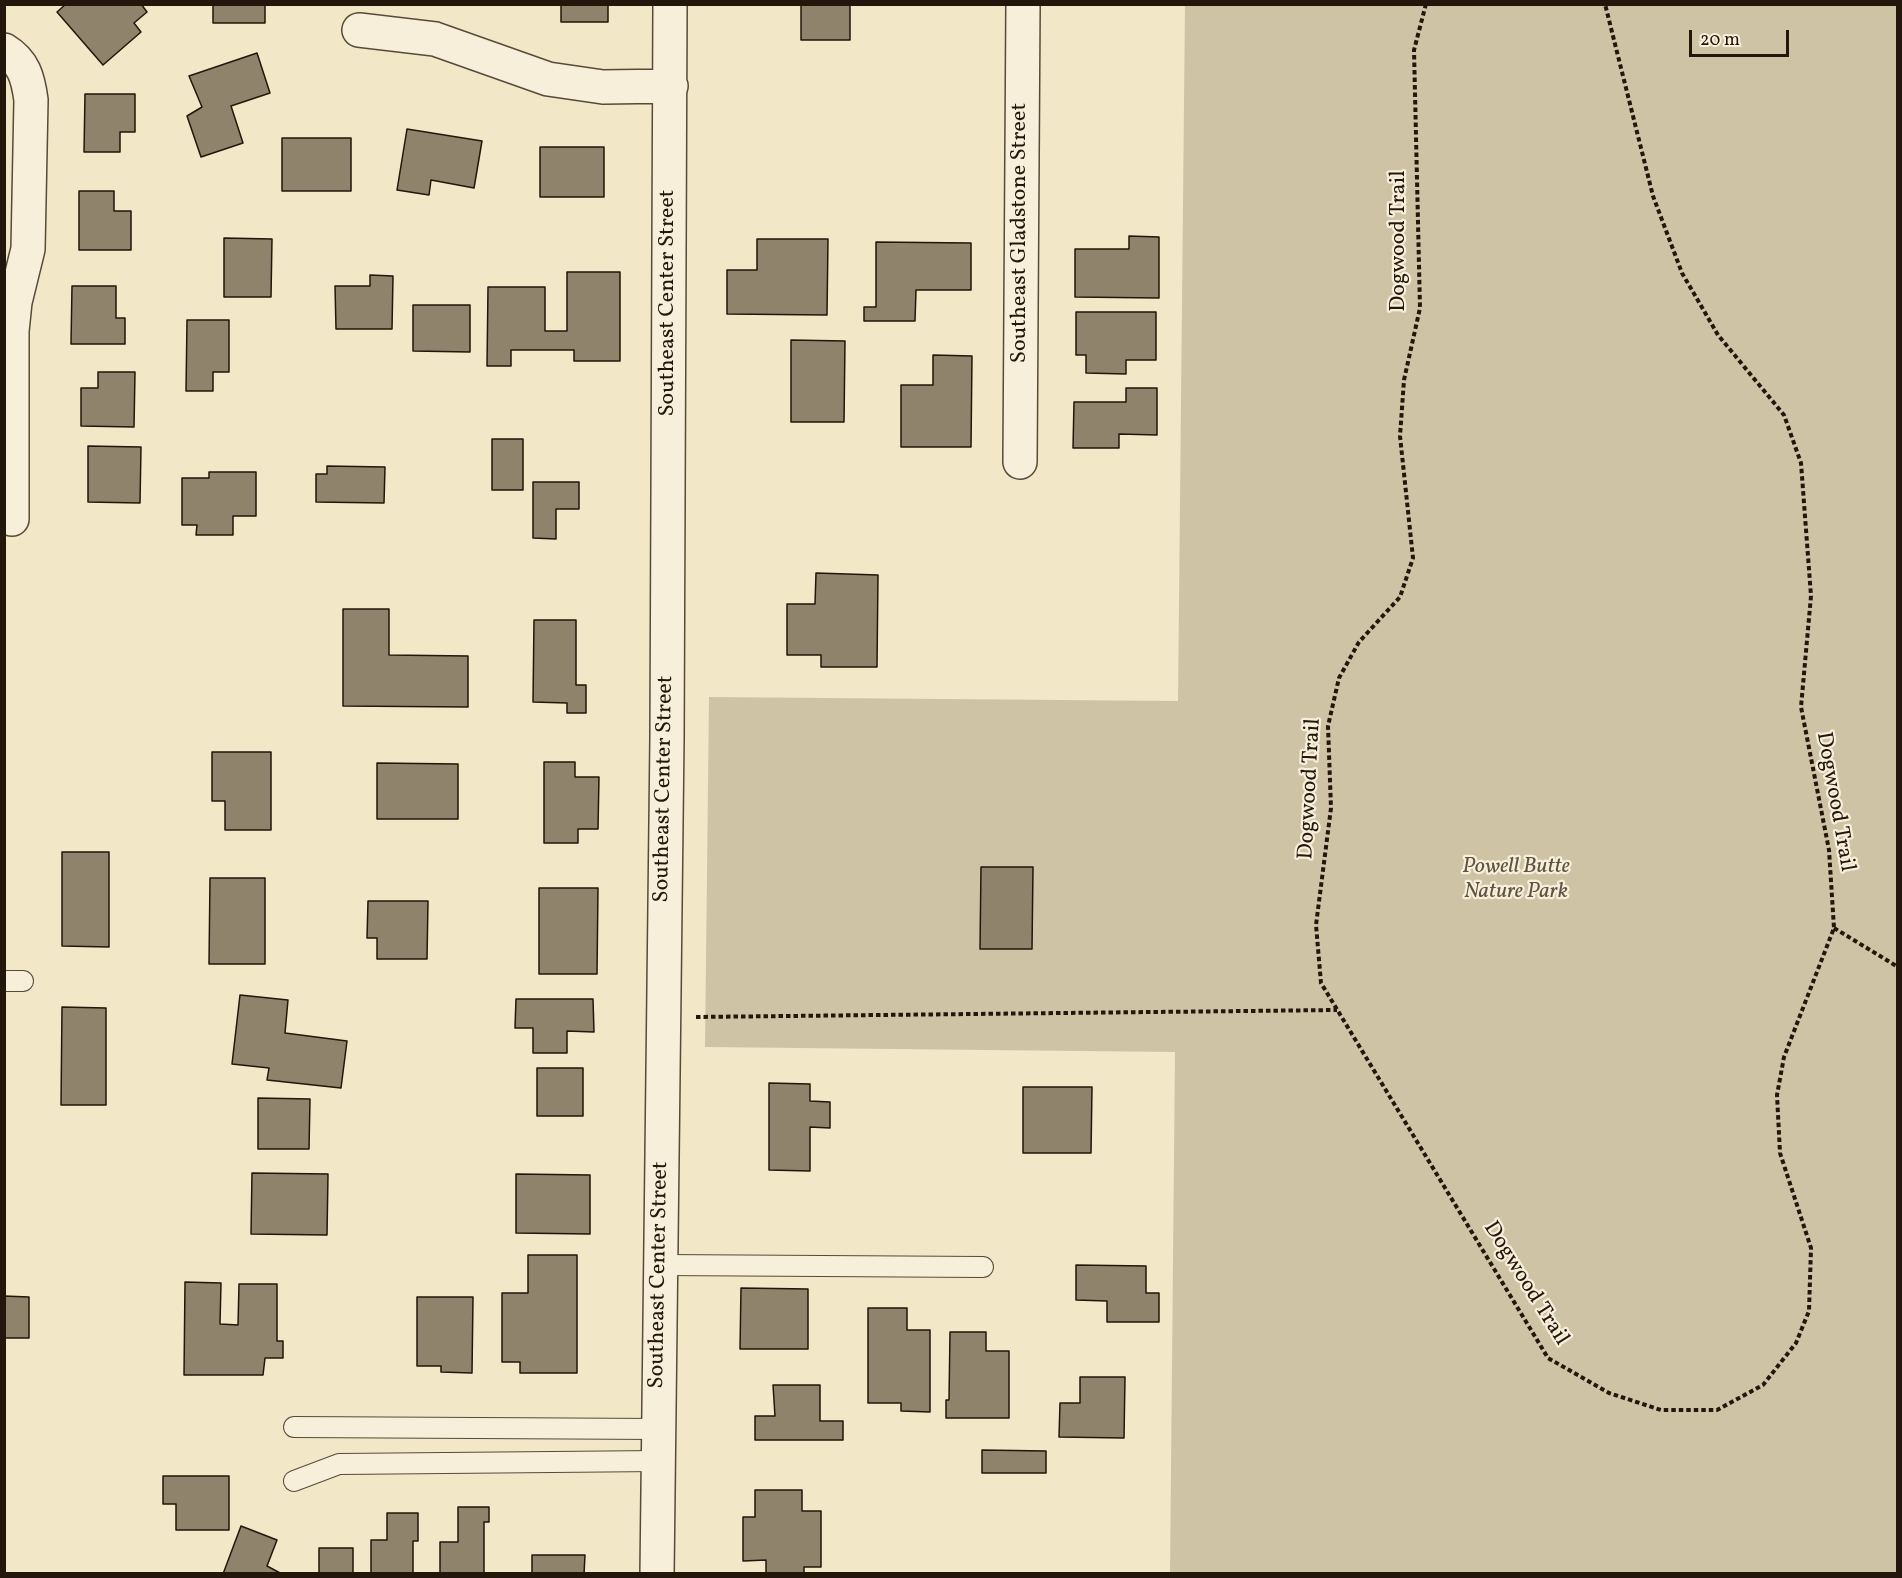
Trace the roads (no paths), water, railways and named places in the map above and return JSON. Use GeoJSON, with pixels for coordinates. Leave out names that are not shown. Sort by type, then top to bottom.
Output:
{"type":"FeatureCollection","features":[{"type":"Feature","properties":{"kind":"street","name":"Southeast Center Street"},"geometry":{"type":"LineString","coordinates":[[657,1574],[667,738],[670,4]]}},
{"type":"Feature","properties":{"kind":"street","name":"Southeast Gladstone Street"},"geometry":{"type":"LineString","coordinates":[[1020,462],[1023,4]]}},
{"type":"Feature","properties":{"kind":"street"},"geometry":{"type":"LineString","coordinates":[[359,30],[435,39],[548,80],[603,87],[670,86]]}},
{"type":"Feature","properties":{"kind":"street"},"geometry":{"type":"LineString","coordinates":[[4,50],[16,58],[28,78],[31,100],[28,249],[15,302],[12,331],[12,519]]}},
{"type":"Feature","properties":{"kind":"lane"},"geometry":{"type":"LineString","coordinates":[[660,1265],[983,1267]]}},
{"type":"Feature","properties":{"kind":"lane"},"geometry":{"type":"LineString","coordinates":[[294,1427],[658,1429]]}},
{"type":"Feature","properties":{"kind":"lane"},"geometry":{"type":"LineString","coordinates":[[294,1481],[339,1464],[658,1461]]}},
{"type":"Feature","properties":{"kind":"park label","name":"Powell Butte Nature Park"},"geometry":{"type":"Point","coordinates":[1516,880]}}]}
